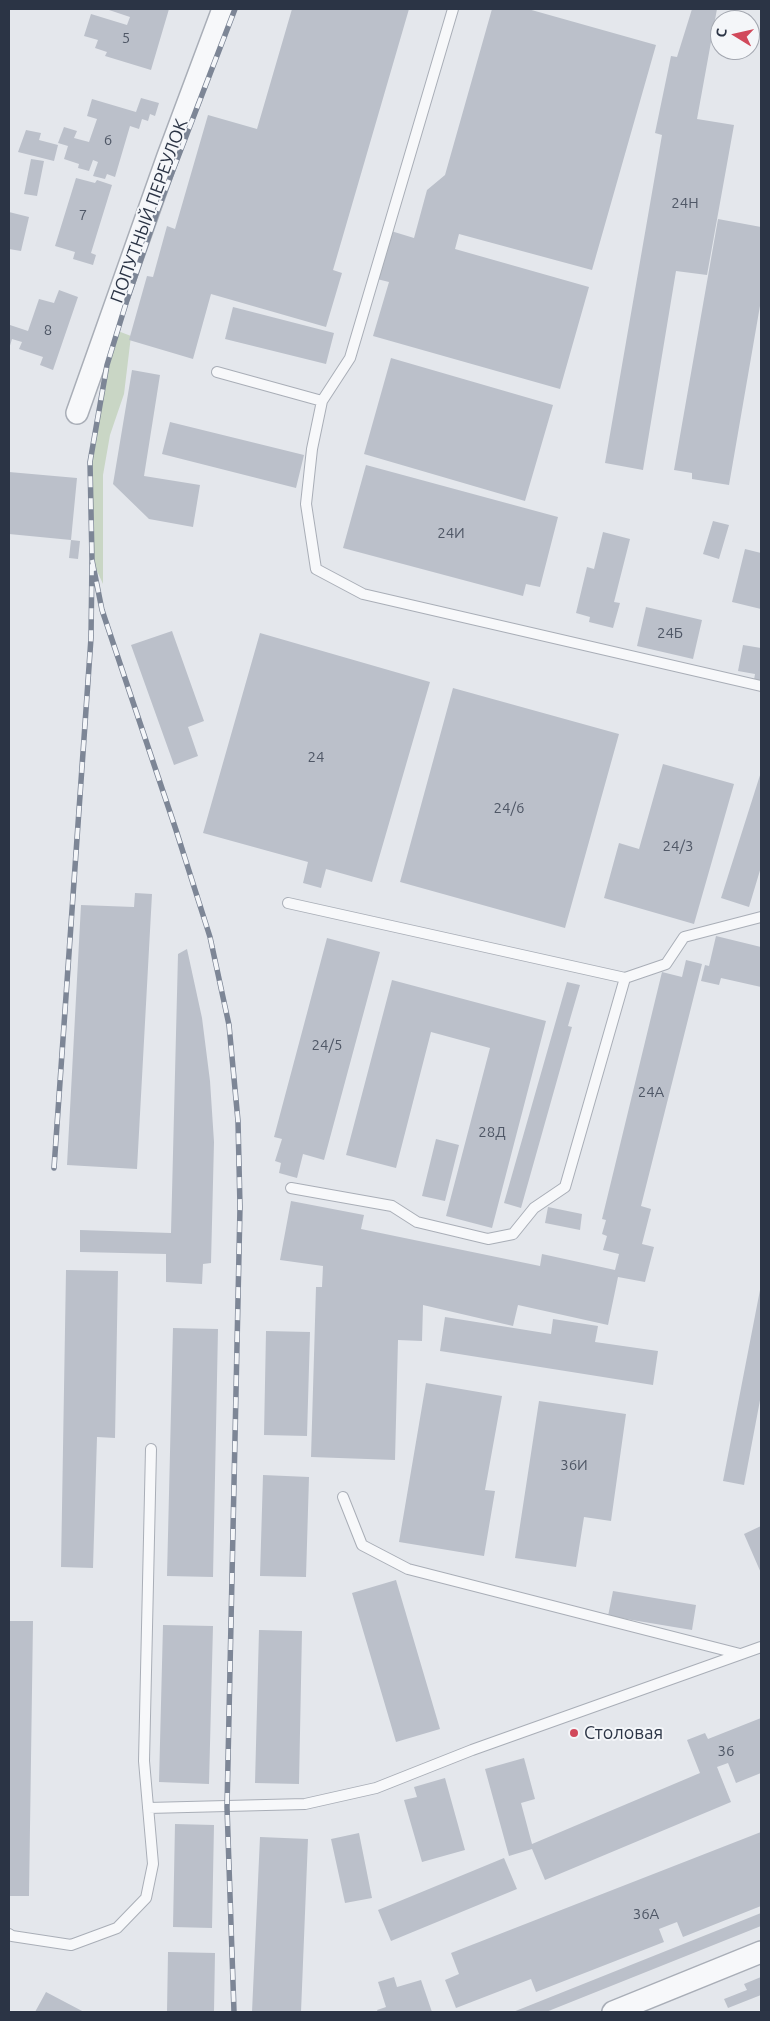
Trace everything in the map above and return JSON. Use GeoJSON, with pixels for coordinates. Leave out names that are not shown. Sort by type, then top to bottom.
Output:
{"type":"FeatureCollection","features":[{"type":"Feature","properties":{"kind":"street","name":"ПОПУТНЫЙ ПЕРЕУЛОК"},"geometry":{"type":"LineString","coordinates":[[76,413],[223,9]]}},
{"type":"Feature","properties":{"kind":"street"},"geometry":{"type":"LineString","coordinates":[[613,2012],[761,1952]]}},
{"type":"Feature","properties":{"kind":"lane"},"geometry":{"type":"LineString","coordinates":[[453,9],[350,358],[322,401],[312,449],[306,504],[316,569],[363,594],[761,686]]}},
{"type":"Feature","properties":{"kind":"lane"},"geometry":{"type":"LineString","coordinates":[[217,372],[322,401]]}},
{"type":"Feature","properties":{"kind":"lane"},"geometry":{"type":"LineString","coordinates":[[288,903],[625,978],[666,964],[684,937],[761,917]]}},
{"type":"Feature","properties":{"kind":"lane"},"geometry":{"type":"LineString","coordinates":[[291,1188],[392,1206],[417,1222],[488,1239],[513,1234],[534,1208],[565,1187],[625,978]]}},
{"type":"Feature","properties":{"kind":"lane"},"geometry":{"type":"LineString","coordinates":[[9,1934],[71,1945],[117,1928],[146,1898],[153,1864],[144,1761],[151,1449]]}},
{"type":"Feature","properties":{"kind":"lane"},"geometry":{"type":"LineString","coordinates":[[343,1496],[362,1545],[408,1569],[740,1654]]}},
{"type":"Feature","properties":{"kind":"lane"},"geometry":{"type":"LineString","coordinates":[[148,1808],[305,1804],[376,1788],[482,1747],[761,1647]]}},
{"type":"Feature","properties":{"kind":"green space"},"geometry":{"type":"Polygon","coordinates":[[[118,331],[131,336],[124,394],[110,435],[103,475],[103,584],[92,560],[90,462],[107,365],[118,331]]]}},
{"type":"Feature","properties":{"kind":"building"},"geometry":{"type":"Polygon","coordinates":[[[106,9],[169,9],[151,70],[105,56],[107,52],[95,48],[98,40],[84,36],[91,14],[127,25],[130,17],[106,9]]]}},
{"type":"Feature","properties":{"kind":"building"},"geometry":{"type":"Polygon","coordinates":[[[292,9],[409,9],[333,270],[342,273],[326,327],[211,294],[193,359],[129,340],[147,276],[153,277],[167,226],[175,229],[208,115],[257,129],[292,9]]]}},
{"type":"Feature","properties":{"kind":"building"},"geometry":{"type":"Polygon","coordinates":[[[492,9],[528,9],[656,45],[592,270],[459,234],[455,249],[589,287],[560,389],[373,336],[389,282],[377,279],[391,231],[414,238],[427,190],[445,175],[492,9]]]}},
{"type":"Feature","properties":{"kind":"building"},"geometry":{"type":"Polygon","coordinates":[[[692,9],[717,9],[710,10],[710,48],[697,119],[734,125],[707,275],[676,271],[643,470],[605,463],[662,135],[655,133],[671,56],[677,57],[692,9]]]}},
{"type":"Feature","properties":{"kind":"building"},"geometry":{"type":"Polygon","coordinates":[[[141,98],[159,103],[155,116],[150,114],[148,121],[142,119],[139,129],[130,126],[115,177],[107,174],[105,179],[93,176],[98,162],[93,160],[89,171],[78,168],[79,164],[64,159],[68,146],[58,143],[64,127],[77,131],[74,138],[89,142],[97,119],[87,116],[92,99],[136,112],[141,98]]]}},
{"type":"Feature","properties":{"kind":"building"},"geometry":{"type":"Polygon","coordinates":[[[26,130],[41,133],[39,140],[58,145],[54,161],[18,152],[26,130]]]}},
{"type":"Feature","properties":{"kind":"building"},"geometry":{"type":"Polygon","coordinates":[[[31,159],[44,161],[37,196],[24,194],[31,159]]]}},
{"type":"Feature","properties":{"kind":"building"},"geometry":{"type":"Polygon","coordinates":[[[76,178],[95,183],[97,180],[112,185],[91,253],[96,255],[93,265],[73,259],[75,252],[55,246],[76,178]]]}},
{"type":"Feature","properties":{"kind":"building"},"geometry":{"type":"Polygon","coordinates":[[[9,212],[29,217],[21,251],[9,249],[9,212]]]}},
{"type":"Feature","properties":{"kind":"building"},"geometry":{"type":"Polygon","coordinates":[[[718,219],[761,227],[761,300],[729,485],[692,479],[692,473],[674,470],[718,219]]]}},
{"type":"Feature","properties":{"kind":"building"},"geometry":{"type":"Polygon","coordinates":[[[59,290],[78,297],[53,370],[40,365],[43,357],[19,349],[22,342],[12,339],[9,349],[9,328],[10,325],[28,331],[39,299],[54,303],[59,290]]]}},
{"type":"Feature","properties":{"kind":"building"},"geometry":{"type":"Polygon","coordinates":[[[233,307],[334,333],[326,364],[225,339],[233,307]]]}},
{"type":"Feature","properties":{"kind":"building"},"geometry":{"type":"Polygon","coordinates":[[[391,358],[553,405],[525,501],[364,454],[391,358]]]}},
{"type":"Feature","properties":{"kind":"building"},"geometry":{"type":"Polygon","coordinates":[[[132,370],[160,375],[144,476],[200,485],[193,527],[149,519],[113,484],[132,370]]]}},
{"type":"Feature","properties":{"kind":"building"},"geometry":{"type":"Polygon","coordinates":[[[170,422],[304,455],[296,488],[162,454],[170,422]]]}},
{"type":"Feature","properties":{"kind":"building"},"geometry":{"type":"Polygon","coordinates":[[[366,465],[558,517],[540,587],[526,584],[523,596],[343,548],[366,465]]]}},
{"type":"Feature","properties":{"kind":"building"},"geometry":{"type":"Polygon","coordinates":[[[9,472],[77,478],[71,540],[9,534],[9,472]]]}},
{"type":"Feature","properties":{"kind":"building"},"geometry":{"type":"Polygon","coordinates":[[[713,521],[729,525],[719,559],[703,554],[713,521]]]}},
{"type":"Feature","properties":{"kind":"building"},"geometry":{"type":"Polygon","coordinates":[[[603,532],[630,539],[614,602],[620,603],[613,628],[589,622],[590,617],[576,613],[587,567],[594,569],[603,532]]]}},
{"type":"Feature","properties":{"kind":"building"},"geometry":{"type":"Polygon","coordinates":[[[71,540],[80,541],[78,559],[69,558],[71,540]]]}},
{"type":"Feature","properties":{"kind":"building"},"geometry":{"type":"Polygon","coordinates":[[[745,549],[761,553],[761,609],[732,602],[745,549]]]}},
{"type":"Feature","properties":{"kind":"building"},"geometry":{"type":"Polygon","coordinates":[[[646,607],[702,620],[693,659],[637,646],[646,607]]]}},
{"type":"Feature","properties":{"kind":"building"},"geometry":{"type":"Polygon","coordinates":[[[172,631],[204,721],[188,727],[198,756],[174,765],[131,645],[172,631]]]}},
{"type":"Feature","properties":{"kind":"building"},"geometry":{"type":"Polygon","coordinates":[[[260,633],[430,682],[372,882],[326,869],[321,888],[303,883],[308,862],[203,833],[260,633]]]}},
{"type":"Feature","properties":{"kind":"building"},"geometry":{"type":"Polygon","coordinates":[[[743,645],[761,648],[761,681],[754,680],[755,674],[738,671],[743,645]]]}},
{"type":"Feature","properties":{"kind":"building"},"geometry":{"type":"Polygon","coordinates":[[[453,688],[619,734],[565,928],[400,882],[453,688]]]}},
{"type":"Feature","properties":{"kind":"building"},"geometry":{"type":"Polygon","coordinates":[[[663,764],[734,784],[694,924],[604,898],[619,843],[639,849],[663,764]]]}},
{"type":"Feature","properties":{"kind":"building"},"geometry":{"type":"Polygon","coordinates":[[[761,772],[761,867],[749,907],[721,898],[761,772]]]}},
{"type":"Feature","properties":{"kind":"building"},"geometry":{"type":"Polygon","coordinates":[[[135,893],[152,894],[137,1169],[67,1165],[81,905],[134,907],[135,893]]]}},
{"type":"Feature","properties":{"kind":"building"},"geometry":{"type":"Polygon","coordinates":[[[716,936],[761,947],[761,987],[721,978],[719,985],[701,981],[705,965],[709,966],[716,936]]]}},
{"type":"Feature","properties":{"kind":"building"},"geometry":{"type":"Polygon","coordinates":[[[327,938],[380,952],[324,1160],[303,1154],[297,1178],[279,1173],[281,1163],[275,1161],[282,1139],[274,1137],[327,938]]]}},
{"type":"Feature","properties":{"kind":"building"},"geometry":{"type":"Polygon","coordinates":[[[187,949],[202,1018],[210,1081],[214,1142],[211,1263],[203,1264],[202,1284],[166,1282],[166,1254],[80,1252],[80,1230],[171,1233],[178,954],[187,949]]]}},
{"type":"Feature","properties":{"kind":"building"},"geometry":{"type":"Polygon","coordinates":[[[686,960],[702,964],[641,1206],[651,1209],[642,1244],[654,1247],[645,1282],[618,1277],[608,1325],[518,1305],[513,1326],[423,1305],[422,1341],[398,1340],[395,1460],[311,1457],[316,1287],[322,1287],[323,1266],[280,1260],[291,1201],[364,1215],[361,1229],[540,1266],[542,1254],[615,1270],[619,1254],[603,1250],[607,1236],[602,1234],[606,1220],[602,1219],[662,972],[682,977],[686,960]]]}},
{"type":"Feature","properties":{"kind":"building"},"geometry":{"type":"Polygon","coordinates":[[[392,980],[546,1021],[492,1228],[446,1216],[490,1048],[431,1032],[396,1168],[346,1155],[392,980]]]}},
{"type":"Feature","properties":{"kind":"building"},"geometry":{"type":"Polygon","coordinates":[[[567,982],[580,985],[568,1026],[572,1027],[521,1208],[504,1203],[567,982]]]}},
{"type":"Feature","properties":{"kind":"building"},"geometry":{"type":"Polygon","coordinates":[[[436,1139],[459,1145],[445,1201],[422,1196],[436,1139]]]}},
{"type":"Feature","properties":{"kind":"building"},"geometry":{"type":"Polygon","coordinates":[[[548,1207],[582,1214],[580,1230],[545,1223],[548,1207]]]}},
{"type":"Feature","properties":{"kind":"building"},"geometry":{"type":"Polygon","coordinates":[[[66,1270],[118,1271],[115,1438],[97,1437],[93,1568],[61,1567],[66,1270]]]}},
{"type":"Feature","properties":{"kind":"building"},"geometry":{"type":"Polygon","coordinates":[[[760,1290],[761,1395],[744,1485],[723,1481],[760,1290]]]}},
{"type":"Feature","properties":{"kind":"building"},"geometry":{"type":"Polygon","coordinates":[[[445,1317],[551,1334],[553,1319],[598,1326],[595,1342],[658,1351],[653,1385],[440,1351],[445,1317]]]}},
{"type":"Feature","properties":{"kind":"building"},"geometry":{"type":"Polygon","coordinates":[[[173,1328],[218,1329],[213,1577],[167,1576],[173,1328]]]}},
{"type":"Feature","properties":{"kind":"building"},"geometry":{"type":"Polygon","coordinates":[[[266,1331],[310,1332],[307,1436],[264,1435],[266,1331]]]}},
{"type":"Feature","properties":{"kind":"building"},"geometry":{"type":"Polygon","coordinates":[[[426,1383],[502,1396],[485,1490],[495,1491],[484,1556],[399,1542],[426,1383]]]}},
{"type":"Feature","properties":{"kind":"building"},"geometry":{"type":"Polygon","coordinates":[[[539,1401],[626,1414],[611,1521],[584,1517],[576,1567],[515,1558],[539,1401]]]}},
{"type":"Feature","properties":{"kind":"building"},"geometry":{"type":"Polygon","coordinates":[[[263,1475],[309,1477],[306,1577],[260,1576],[263,1475]]]}},
{"type":"Feature","properties":{"kind":"building"},"geometry":{"type":"Polygon","coordinates":[[[761,1526],[761,1573],[744,1534],[761,1526]]]}},
{"type":"Feature","properties":{"kind":"building"},"geometry":{"type":"Polygon","coordinates":[[[396,1580],[440,1729],[396,1742],[352,1593],[396,1580]]]}},
{"type":"Feature","properties":{"kind":"building"},"geometry":{"type":"Polygon","coordinates":[[[613,1591],[696,1605],[692,1630],[608,1616],[613,1591]]]}},
{"type":"Feature","properties":{"kind":"building"},"geometry":{"type":"Polygon","coordinates":[[[9,1621],[33,1621],[29,1896],[9,1896],[9,1621]]]}},
{"type":"Feature","properties":{"kind":"building"},"geometry":{"type":"Polygon","coordinates":[[[163,1625],[213,1626],[209,1784],[159,1782],[163,1625]]]}},
{"type":"Feature","properties":{"kind":"building"},"geometry":{"type":"Polygon","coordinates":[[[259,1630],[302,1631],[299,1784],[255,1783],[259,1630]]]}},
{"type":"Feature","properties":{"kind":"building"},"geometry":{"type":"Polygon","coordinates":[[[761,1718],[761,1773],[736,1783],[728,1763],[717,1767],[731,1802],[545,1880],[532,1849],[509,1856],[485,1769],[524,1758],[535,1799],[521,1803],[532,1844],[700,1773],[687,1740],[705,1733],[708,1739],[761,1718]]]}},
{"type":"Feature","properties":{"kind":"building"},"geometry":{"type":"Polygon","coordinates":[[[445,1778],[465,1850],[422,1862],[404,1800],[417,1797],[414,1787],[445,1778]]]}},
{"type":"Feature","properties":{"kind":"building"},"geometry":{"type":"Polygon","coordinates":[[[175,1824],[214,1825],[212,1928],[173,1927],[175,1824]]]}},
{"type":"Feature","properties":{"kind":"building"},"geometry":{"type":"Polygon","coordinates":[[[761,1832],[761,1906],[683,1937],[677,1922],[659,1929],[664,1942],[536,1992],[531,1979],[456,2008],[445,1980],[459,1974],[451,1953],[761,1832]]]}},
{"type":"Feature","properties":{"kind":"building"},"geometry":{"type":"Polygon","coordinates":[[[359,1833],[372,1898],[345,1903],[331,1839],[359,1833]]]}},
{"type":"Feature","properties":{"kind":"building"},"geometry":{"type":"Polygon","coordinates":[[[260,1837],[308,1839],[301,2012],[252,2012],[260,1837]]]}},
{"type":"Feature","properties":{"kind":"building"},"geometry":{"type":"Polygon","coordinates":[[[504,1858],[517,1889],[391,1941],[378,1910],[504,1858]]]}},
{"type":"Feature","properties":{"kind":"building"},"geometry":{"type":"Polygon","coordinates":[[[761,1913],[761,1926],[546,2012],[513,2012],[761,1913]]]}},
{"type":"Feature","properties":{"kind":"building"},"geometry":{"type":"Polygon","coordinates":[[[168,1952],[215,1953],[214,2012],[167,2012],[168,1952]]]}},
{"type":"Feature","properties":{"kind":"building"},"geometry":{"type":"Polygon","coordinates":[[[394,1977],[397,1987],[421,1980],[432,2012],[378,2012],[377,2010],[386,2007],[378,1982],[394,1977]]]}},
{"type":"Feature","properties":{"kind":"building"},"geometry":{"type":"Polygon","coordinates":[[[761,1977],[761,1995],[728,2008],[724,1999],[747,1990],[744,1984],[761,1977]]]}},
{"type":"Feature","properties":{"kind":"building"},"geometry":{"type":"Polygon","coordinates":[[[46,1992],[84,2012],[35,2012],[46,1992]]]}},
{"type":"Feature","properties":{"kind":"railway"},"geometry":{"type":"LineString","coordinates":[[54,1168],[91,638],[90,462],[107,365],[127,300],[158,209],[235,9]]}},
{"type":"Feature","properties":{"kind":"railway"},"geometry":{"type":"LineString","coordinates":[[92,560],[102,610],[210,937],[229,1025],[238,1121],[240,1207],[227,1807],[234,2012]]}},
{"type":"Feature","properties":{"kind":"place","name":"Столовая"},"geometry":{"type":"Point","coordinates":[574,1733]}}]}
